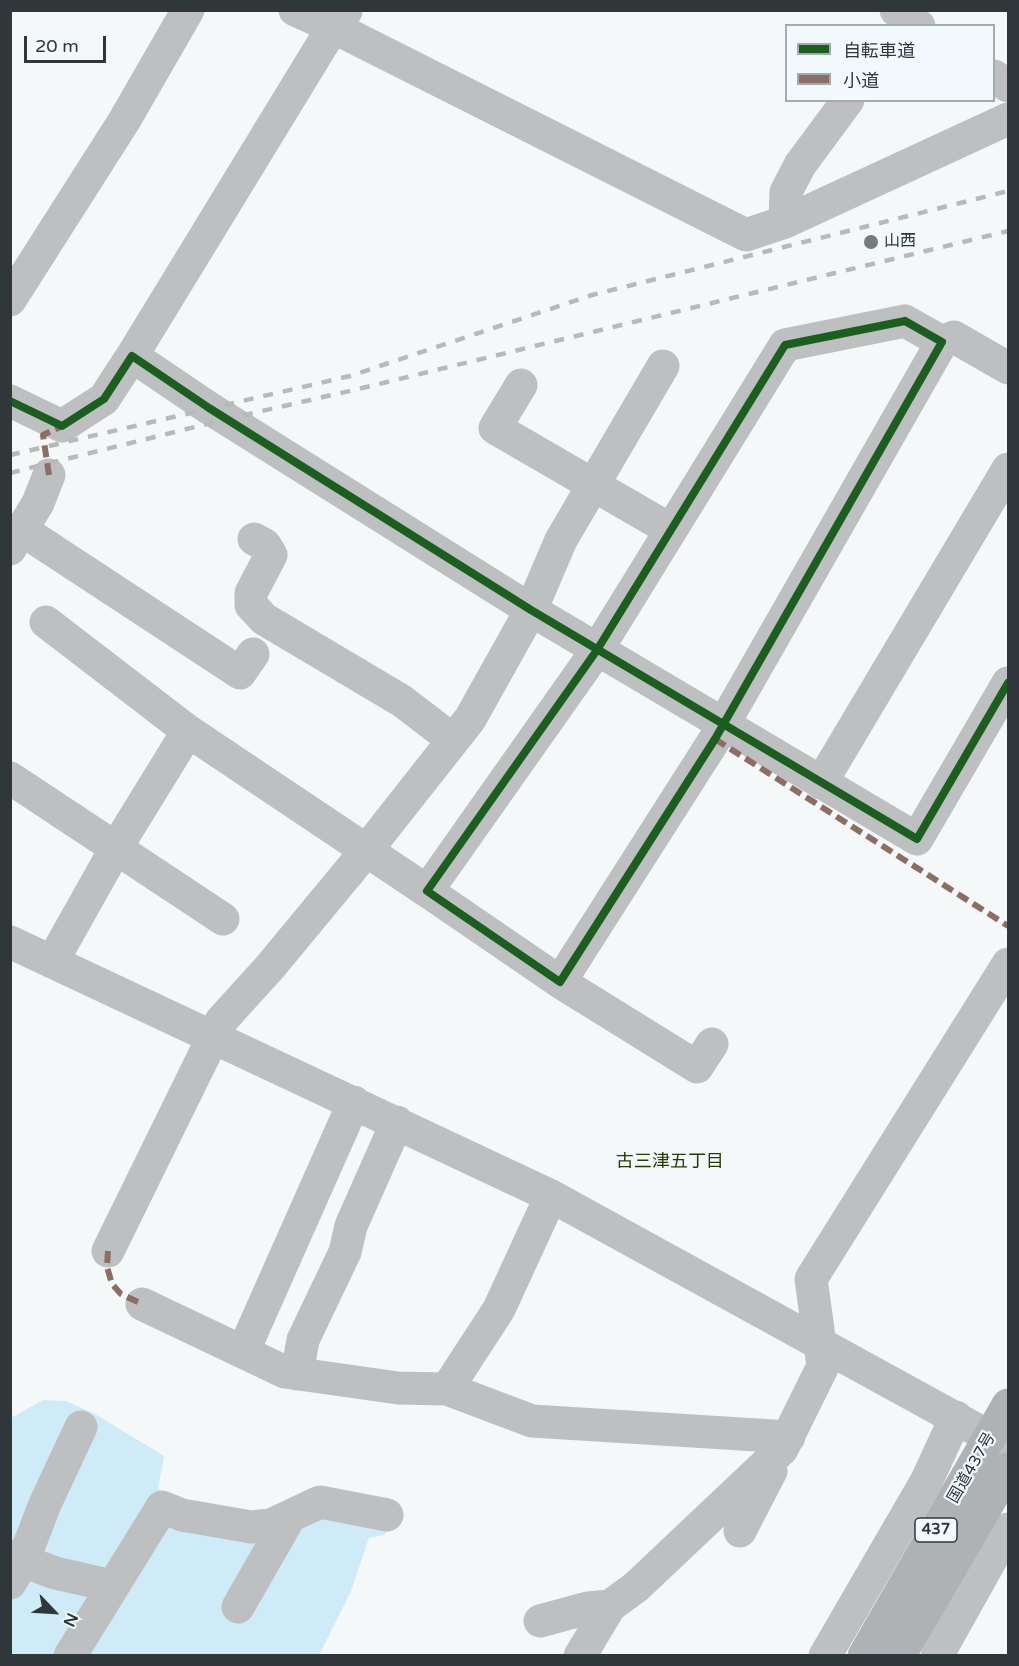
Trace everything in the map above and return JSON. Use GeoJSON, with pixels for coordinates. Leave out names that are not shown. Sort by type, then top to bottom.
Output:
{"type":"FeatureCollection","features":[{"type":"Feature","properties":{"kind":"highway","name":"国道437号"},"geometry":{"type":"LineString","coordinates":[[864,1656],[999,1441],[1008,1405]]}},
{"type":"Feature","properties":{"kind":"highway","name":"国道437号"},"geometry":{"type":"LineString","coordinates":[[899,1656],[1008,1469]]}},
{"type":"Feature","properties":{"kind":"street"},"geometry":{"type":"LineString","coordinates":[[10,300],[124,122],[188,10]]}},
{"type":"Feature","properties":{"kind":"street"},"geometry":{"type":"LineString","coordinates":[[295,10],[340,19],[746,236],[785,222],[1008,119]]}},
{"type":"Feature","properties":{"kind":"street"},"geometry":{"type":"LineString","coordinates":[[10,401],[62,426],[104,399],[340,19]]}},
{"type":"Feature","properties":{"kind":"street"},"geometry":{"type":"LineString","coordinates":[[785,222],[786,192],[800,165],[847,102]]}},
{"type":"Feature","properties":{"kind":"street"},"geometry":{"type":"LineString","coordinates":[[427,891],[597,650],[784,345],[905,321],[942,342]]}},
{"type":"Feature","properties":{"kind":"street"},"geometry":{"type":"LineString","coordinates":[[560,982],[723,725],[942,342],[954,337],[1008,368]]}},
{"type":"Feature","properties":{"kind":"street"},"geometry":{"type":"LineString","coordinates":[[132,356],[209,408],[531,610],[917,839],[1008,683]]}},
{"type":"Feature","properties":{"kind":"street"},"geometry":{"type":"LineString","coordinates":[[108,1251],[221,1021],[270,967],[366,851],[470,719],[531,610],[561,540],[663,366]]}},
{"type":"Feature","properties":{"kind":"street"},"geometry":{"type":"LineString","coordinates":[[521,385],[495,428],[671,530]]}},
{"type":"Feature","properties":{"kind":"street"},"geometry":{"type":"LineString","coordinates":[[821,783],[1008,469]]}},
{"type":"Feature","properties":{"kind":"street"},"geometry":{"type":"LineString","coordinates":[[49,475],[38,503],[16,540],[120,580],[240,673],[253,654]]}},
{"type":"Feature","properties":{"kind":"street"},"geometry":{"type":"LineString","coordinates":[[254,539],[265,545],[271,555],[251,593],[251,605],[264,619],[402,701],[453,740]]}},
{"type":"Feature","properties":{"kind":"street"},"geometry":{"type":"LineString","coordinates":[[46,622],[188,731],[560,982],[697,1067],[712,1044]]}},
{"type":"Feature","properties":{"kind":"street"},"geometry":{"type":"LineString","coordinates":[[52,962],[116,848],[188,731]]}},
{"type":"Feature","properties":{"kind":"street"},"geometry":{"type":"LineString","coordinates":[[10,778],[223,919]]}},
{"type":"Feature","properties":{"kind":"street"},"geometry":{"type":"LineString","coordinates":[[10,942],[551,1196],[999,1441]]}},
{"type":"Feature","properties":{"kind":"street"},"geometry":{"type":"LineString","coordinates":[[740,1531],[823,1366],[811,1279],[1008,964]]}},
{"type":"Feature","properties":{"kind":"street"},"geometry":{"type":"LineString","coordinates":[[243,1352],[354,1102]]}},
{"type":"Feature","properties":{"kind":"street"},"geometry":{"type":"LineString","coordinates":[[297,1374],[303,1340],[345,1252],[351,1226],[397,1122]]}},
{"type":"Feature","properties":{"kind":"street"},"geometry":{"type":"LineString","coordinates":[[447,1389],[499,1309],[551,1196]]}},
{"type":"Feature","properties":{"kind":"street"},"geometry":{"type":"LineString","coordinates":[[142,1304],[285,1372],[398,1388],[447,1389],[532,1421],[584,1422],[785,1443]]}},
{"type":"Feature","properties":{"kind":"street"},"geometry":{"type":"LineString","coordinates":[[825,1656],[927,1480],[956,1417]]}},
{"type":"Feature","properties":{"kind":"street"},"geometry":{"type":"LineString","coordinates":[[81,1427],[15,1567],[56,1573],[113,1586]]}},
{"type":"Feature","properties":{"kind":"street"},"geometry":{"type":"LineString","coordinates":[[580,1656],[610,1606],[636,1587],[785,1443]]}},
{"type":"Feature","properties":{"kind":"street"},"geometry":{"type":"LineString","coordinates":[[70,1656],[162,1507],[193,1518],[251,1527],[271,1525],[320,1502],[387,1515]]}},
{"type":"Feature","properties":{"kind":"street"},"geometry":{"type":"LineString","coordinates":[[238,1607],[289,1518]]}},
{"type":"Feature","properties":{"kind":"street"},"geometry":{"type":"LineString","coordinates":[[937,1656],[1008,1529]]}},
{"type":"Feature","properties":{"kind":"street"},"geometry":{"type":"LineString","coordinates":[[540,1621],[588,1608],[610,1606]]}},
{"type":"Feature","properties":{"kind":"shaded area"},"geometry":{"type":"Polygon","coordinates":[[[43,1400],[66,1401],[95,1414],[164,1456],[158,1489],[193,1503],[249,1515],[334,1489],[389,1498],[402,1515],[384,1535],[369,1538],[351,1591],[319,1655],[11,1656],[11,1418],[43,1400]]]}},
{"type":"Feature","properties":{"kind":"railway"},"geometry":{"type":"LineString","coordinates":[[10,455],[350,376],[592,295],[1008,191]]}},
{"type":"Feature","properties":{"kind":"railway"},"geometry":{"type":"LineString","coordinates":[[10,473],[1008,231]]}},
{"type":"Feature","properties":{"kind":"marked path"},"geometry":{"type":"LineString","coordinates":[[49,475],[43,435],[62,426]]}},
{"type":"Feature","properties":{"kind":"marked path"},"geometry":{"type":"LineString","coordinates":[[715,739],[1008,926]]}},
{"type":"Feature","properties":{"kind":"marked path"},"geometry":{"type":"LineString","coordinates":[[108,1251],[107,1267],[112,1284],[121,1294],[142,1304]]}},
{"type":"Feature","properties":{"kind":"cycle path"},"geometry":{"type":"LineString","coordinates":[[905,321],[942,342],[715,739],[560,982],[427,891],[597,650],[785,345],[905,321]]}},
{"type":"Feature","properties":{"kind":"cycle path"},"geometry":{"type":"LineString","coordinates":[[10,401],[62,426],[104,399],[132,356],[209,408],[531,610],[917,839],[1008,683]]}},
{"type":"Feature","properties":{"kind":"place","name":"山西"},"geometry":{"type":"Point","coordinates":[871,242]}},
{"type":"Feature","properties":{"kind":"district","name":"古三津五丁目"},"geometry":{"type":"Point","coordinates":[670,1162]}}]}
